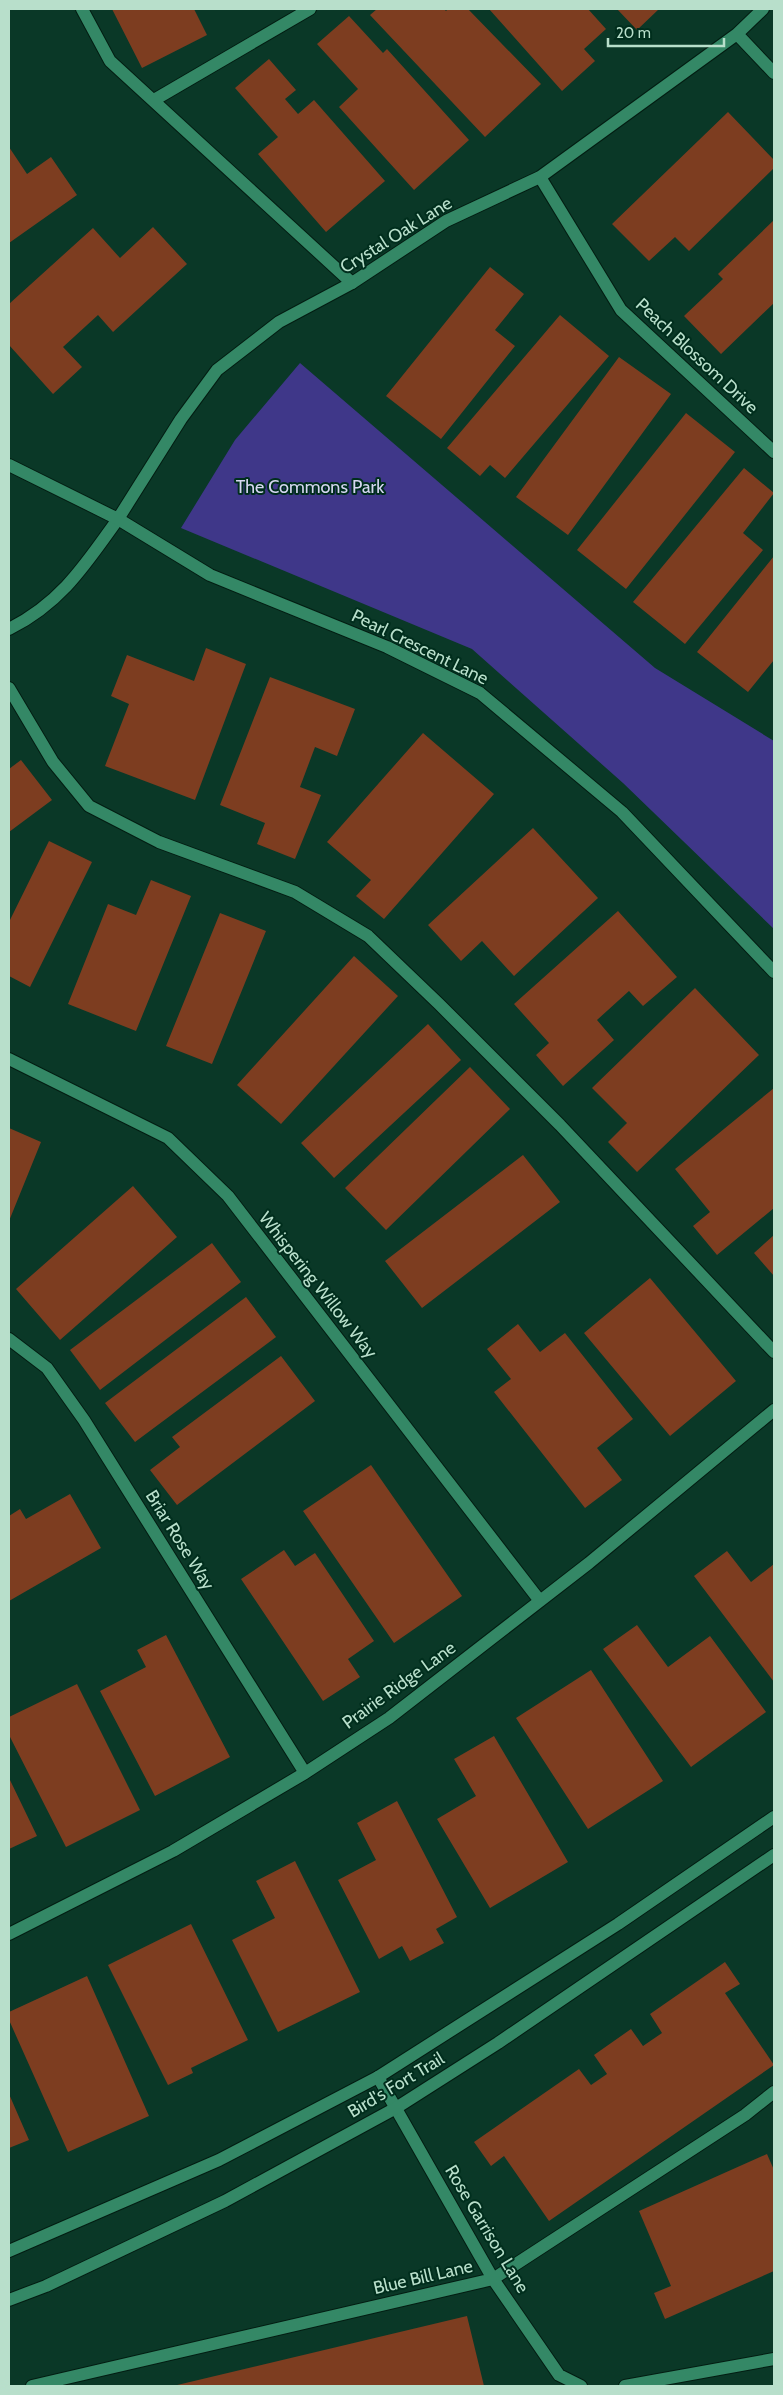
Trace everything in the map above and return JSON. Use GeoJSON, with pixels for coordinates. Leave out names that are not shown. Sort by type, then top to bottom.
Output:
{"type":"FeatureCollection","features":[{"type":"Feature","properties":{"kind":"street"},"geometry":{"type":"LineString","coordinates":[[82,9],[110,60],[352,283]]}},
{"type":"Feature","properties":{"kind":"street"},"geometry":{"type":"LineString","coordinates":[[154,100],[310,9]]}},
{"type":"Feature","properties":{"kind":"street","name":"Crystal Oak Lane"},"geometry":{"type":"LineString","coordinates":[[9,628],[33,617],[72,582],[118,519],[181,419],[217,370],[278,322],[352,283],[446,221],[540,178],[737,34],[763,9]]}},
{"type":"Feature","properties":{"kind":"street"},"geometry":{"type":"LineString","coordinates":[[737,34],[774,74]]}},
{"type":"Feature","properties":{"kind":"street","name":"Peach Blossom Drive"},"geometry":{"type":"LineString","coordinates":[[540,178],[621,310],[774,452]]}},
{"type":"Feature","properties":{"kind":"street","name":"Pearl Crescent Lane"},"geometry":{"type":"LineString","coordinates":[[9,465],[118,519],[210,575],[387,647],[480,693],[622,812],[774,972]]}},
{"type":"Feature","properties":{"kind":"street"},"geometry":{"type":"LineString","coordinates":[[9,688],[53,762],[90,806],[159,842],[295,892],[368,936],[446,1011],[560,1126],[774,1352]]}},
{"type":"Feature","properties":{"kind":"street","name":"Whispering Willow Way"},"geometry":{"type":"LineString","coordinates":[[9,1059],[168,1138],[228,1196],[540,1601]]}},
{"type":"Feature","properties":{"kind":"street","name":"Briar Rose Way"},"geometry":{"type":"LineString","coordinates":[[9,1339],[47,1368],[84,1420],[305,1773]]}},
{"type":"Feature","properties":{"kind":"street","name":"Prairie Ridge Lane"},"geometry":{"type":"LineString","coordinates":[[9,1934],[173,1851],[305,1773],[388,1718],[540,1601],[774,1410]]}},
{"type":"Feature","properties":{"kind":"street","name":"Bird's Fort Trail"},"geometry":{"type":"LineString","coordinates":[[9,2251],[219,2160],[378,2077],[618,1924],[774,1817]]}},
{"type":"Feature","properties":{"kind":"street","name":"Bird's Fort Trail"},"geometry":{"type":"LineString","coordinates":[[9,2300],[46,2286],[225,2201],[396,2108],[498,2043],[774,1855]]}},
{"type":"Feature","properties":{"kind":"street","name":"Rose Garrison Lane"},"geometry":{"type":"LineString","coordinates":[[378,2077],[493,2278],[559,2375],[581,2386]]}},
{"type":"Feature","properties":{"kind":"street","name":"Blue Bill Lane"},"geometry":{"type":"LineString","coordinates":[[32,2386],[493,2278],[745,2115],[774,2092]]}},
{"type":"Feature","properties":{"kind":"street"},"geometry":{"type":"LineString","coordinates":[[625,2386],[774,2359]]}},
{"type":"Feature","properties":{"kind":"green space","name":"The Commons Park"},"geometry":{"type":"Polygon","coordinates":[[[300,363],[655,668],[774,741],[774,929],[623,783],[472,649],[181,528],[235,440],[300,363]]]}},
{"type":"Feature","properties":{"kind":"building"},"geometry":{"type":"Polygon","coordinates":[[[112,9],[194,9],[207,35],[142,68],[112,9]]]}},
{"type":"Feature","properties":{"kind":"building"},"geometry":{"type":"Polygon","coordinates":[[[377,9],[444,9],[446,11],[448,9],[468,9],[541,84],[485,137],[370,15],[377,9]]]}},
{"type":"Feature","properties":{"kind":"building"},"geometry":{"type":"Polygon","coordinates":[[[489,9],[588,9],[606,29],[584,49],[595,61],[562,91],[489,9]]]}},
{"type":"Feature","properties":{"kind":"building"},"geometry":{"type":"Polygon","coordinates":[[[617,9],[659,9],[637,30],[617,9]]]}},
{"type":"Feature","properties":{"kind":"building"},"geometry":{"type":"Polygon","coordinates":[[[349,16],[383,53],[387,49],[469,140],[414,190],[339,107],[358,89],[317,44],[349,16]]]}},
{"type":"Feature","properties":{"kind":"building"},"geometry":{"type":"Polygon","coordinates":[[[269,59],[296,90],[285,99],[298,114],[314,100],[385,181],[326,232],[258,154],[278,137],[235,88],[269,59]]]}},
{"type":"Feature","properties":{"kind":"building"},"geometry":{"type":"Polygon","coordinates":[[[728,112],[774,160],[774,168],[689,251],[675,237],[649,261],[612,224],[728,112]]]}},
{"type":"Feature","properties":{"kind":"building"},"geometry":{"type":"Polygon","coordinates":[[[9,147],[27,174],[51,157],[77,195],[9,243],[9,147]]]}},
{"type":"Feature","properties":{"kind":"building"},"geometry":{"type":"Polygon","coordinates":[[[774,220],[774,303],[721,354],[684,316],[723,279],[718,274],[774,220]]]}},
{"type":"Feature","properties":{"kind":"building"},"geometry":{"type":"Polygon","coordinates":[[[153,227],[187,264],[113,332],[98,315],[63,347],[82,367],[53,394],[9,345],[9,304],[93,228],[120,258],[153,227]]]}},
{"type":"Feature","properties":{"kind":"building"},"geometry":{"type":"Polygon","coordinates":[[[490,267],[524,294],[495,330],[515,346],[441,439],[386,396],[490,267]]]}},
{"type":"Feature","properties":{"kind":"building"},"geometry":{"type":"Polygon","coordinates":[[[560,315],[609,356],[505,478],[490,465],[480,476],[447,448],[560,315]]]}},
{"type":"Feature","properties":{"kind":"building"},"geometry":{"type":"Polygon","coordinates":[[[619,357],[671,394],[568,535],[516,497],[619,357]]]}},
{"type":"Feature","properties":{"kind":"building"},"geometry":{"type":"Polygon","coordinates":[[[686,413],[735,452],[626,589],[577,550],[686,413]]]}},
{"type":"Feature","properties":{"kind":"building"},"geometry":{"type":"Polygon","coordinates":[[[744,468],[774,493],[743,533],[763,550],[685,644],[633,602],[744,468]]]}},
{"type":"Feature","properties":{"kind":"building"},"geometry":{"type":"Polygon","coordinates":[[[774,556],[774,660],[748,692],[697,652],[774,556]]]}},
{"type":"Feature","properties":{"kind":"building"},"geometry":{"type":"Polygon","coordinates":[[[206,648],[246,664],[195,800],[105,766],[129,704],[111,696],[127,655],[194,681],[206,648]]]}},
{"type":"Feature","properties":{"kind":"building"},"geometry":{"type":"Polygon","coordinates":[[[270,677],[355,709],[337,756],[315,747],[300,787],[321,795],[295,859],[257,844],[265,823],[220,805],[270,677]]]}},
{"type":"Feature","properties":{"kind":"building"},"geometry":{"type":"Polygon","coordinates":[[[423,733],[494,794],[384,919],[356,896],[371,880],[327,842],[423,733]]]}},
{"type":"Feature","properties":{"kind":"building"},"geometry":{"type":"Polygon","coordinates":[[[21,760],[52,800],[9,832],[9,769],[21,760]]]}},
{"type":"Feature","properties":{"kind":"building"},"geometry":{"type":"Polygon","coordinates":[[[533,828],[598,898],[514,976],[482,941],[461,961],[428,925],[533,828]]]}},
{"type":"Feature","properties":{"kind":"building"},"geometry":{"type":"Polygon","coordinates":[[[49,841],[92,862],[30,987],[9,976],[9,922],[49,841]]]}},
{"type":"Feature","properties":{"kind":"building"},"geometry":{"type":"Polygon","coordinates":[[[151,880],[191,896],[136,1031],[68,1004],[108,904],[136,915],[151,880]]]}},
{"type":"Feature","properties":{"kind":"building"},"geometry":{"type":"Polygon","coordinates":[[[618,911],[677,977],[643,1006],[629,991],[597,1020],[614,1040],[563,1086],[536,1055],[549,1043],[514,1004],[618,911]]]}},
{"type":"Feature","properties":{"kind":"building"},"geometry":{"type":"Polygon","coordinates":[[[220,913],[266,931],[212,1064],[166,1046],[220,913]]]}},
{"type":"Feature","properties":{"kind":"building"},"geometry":{"type":"Polygon","coordinates":[[[354,956],[398,996],[281,1124],[237,1085],[354,956]]]}},
{"type":"Feature","properties":{"kind":"building"},"geometry":{"type":"Polygon","coordinates":[[[695,988],[759,1055],[637,1172],[608,1142],[627,1123],[592,1088],[695,988]]]}},
{"type":"Feature","properties":{"kind":"building"},"geometry":{"type":"Polygon","coordinates":[[[428,1024],[461,1060],[334,1178],[301,1143],[428,1024]]]}},
{"type":"Feature","properties":{"kind":"building"},"geometry":{"type":"Polygon","coordinates":[[[470,1067],[510,1109],[386,1230],[345,1188],[470,1067]]]}},
{"type":"Feature","properties":{"kind":"building"},"geometry":{"type":"Polygon","coordinates":[[[774,1088],[774,1208],[717,1255],[693,1226],[710,1212],[675,1169],[774,1088]]]}},
{"type":"Feature","properties":{"kind":"building"},"geometry":{"type":"Polygon","coordinates":[[[9,1128],[41,1142],[9,1221],[9,1128]]]}},
{"type":"Feature","properties":{"kind":"building"},"geometry":{"type":"Polygon","coordinates":[[[523,1155],[560,1202],[422,1308],[385,1261],[523,1155]]]}},
{"type":"Feature","properties":{"kind":"building"},"geometry":{"type":"Polygon","coordinates":[[[133,1186],[177,1237],[60,1340],[16,1289],[133,1186]]]}},
{"type":"Feature","properties":{"kind":"building"},"geometry":{"type":"Polygon","coordinates":[[[774,1235],[774,1276],[754,1253],[774,1235]]]}},
{"type":"Feature","properties":{"kind":"building"},"geometry":{"type":"Polygon","coordinates":[[[212,1243],[241,1282],[100,1390],[70,1350],[212,1243]]]}},
{"type":"Feature","properties":{"kind":"building"},"geometry":{"type":"Polygon","coordinates":[[[650,1278],[736,1381],[670,1436],[584,1333],[650,1278]]]}},
{"type":"Feature","properties":{"kind":"building"},"geometry":{"type":"Polygon","coordinates":[[[246,1297],[276,1337],[135,1442],[105,1403],[246,1297]]]}},
{"type":"Feature","properties":{"kind":"building"},"geometry":{"type":"Polygon","coordinates":[[[518,1324],[540,1352],[565,1333],[633,1419],[597,1448],[622,1480],[585,1508],[494,1392],[511,1379],[487,1349],[518,1324]]]}},
{"type":"Feature","properties":{"kind":"building"},"geometry":{"type":"Polygon","coordinates":[[[281,1356],[315,1401],[177,1505],[150,1470],[180,1447],[172,1437],[281,1356]]]}},
{"type":"Feature","properties":{"kind":"building"},"geometry":{"type":"Polygon","coordinates":[[[371,1465],[462,1596],[394,1643],[303,1511],[371,1465]]]}},
{"type":"Feature","properties":{"kind":"building"},"geometry":{"type":"Polygon","coordinates":[[[70,1494],[101,1548],[9,1601],[9,1516],[20,1509],[26,1519],[70,1494]]]}},
{"type":"Feature","properties":{"kind":"building"},"geometry":{"type":"Polygon","coordinates":[[[284,1550],[295,1566],[315,1553],[374,1641],[348,1659],[360,1677],[323,1701],[241,1579],[284,1550]]]}},
{"type":"Feature","properties":{"kind":"building"},"geometry":{"type":"Polygon","coordinates":[[[727,1551],[751,1582],[774,1564],[774,1682],[694,1576],[727,1551]]]}},
{"type":"Feature","properties":{"kind":"building"},"geometry":{"type":"Polygon","coordinates":[[[637,1625],[668,1667],[710,1636],[766,1712],[691,1767],[603,1649],[637,1625]]]}},
{"type":"Feature","properties":{"kind":"building"},"geometry":{"type":"Polygon","coordinates":[[[166,1635],[230,1757],[155,1796],[100,1691],[146,1667],[137,1650],[166,1635]]]}},
{"type":"Feature","properties":{"kind":"building"},"geometry":{"type":"Polygon","coordinates":[[[591,1670],[663,1781],[588,1829],[516,1718],[591,1670]]]}},
{"type":"Feature","properties":{"kind":"building"},"geometry":{"type":"Polygon","coordinates":[[[77,1684],[140,1810],[66,1847],[9,1735],[9,1717],[77,1684]]]}},
{"type":"Feature","properties":{"kind":"building"},"geometry":{"type":"Polygon","coordinates":[[[494,1736],[568,1862],[490,1908],[437,1819],[476,1796],[454,1759],[494,1736]]]}},
{"type":"Feature","properties":{"kind":"building"},"geometry":{"type":"Polygon","coordinates":[[[9,1778],[37,1836],[9,1849],[9,1778]]]}},
{"type":"Feature","properties":{"kind":"building"},"geometry":{"type":"Polygon","coordinates":[[[397,1801],[457,1917],[436,1929],[444,1943],[410,1961],[402,1946],[379,1959],[338,1880],[376,1860],[357,1823],[397,1801]]]}},
{"type":"Feature","properties":{"kind":"building"},"geometry":{"type":"Polygon","coordinates":[[[295,1861],[360,1992],[278,2032],[232,1940],[275,1918],[256,1881],[295,1861]]]}},
{"type":"Feature","properties":{"kind":"building"},"geometry":{"type":"Polygon","coordinates":[[[191,1924],[248,2040],[191,2068],[193,2073],[168,2085],[108,1965],[191,1924]]]}},
{"type":"Feature","properties":{"kind":"building"},"geometry":{"type":"Polygon","coordinates":[[[725,1962],[740,1984],[725,1993],[774,2065],[549,2221],[504,2156],[491,2166],[474,2142],[579,2069],[591,2085],[607,2074],[594,2055],[631,2029],[643,2046],[662,2033],[650,2014],[725,1962]]]}},
{"type":"Feature","properties":{"kind":"building"},"geometry":{"type":"Polygon","coordinates":[[[87,1976],[149,2116],[68,2152],[9,2020],[9,2012],[87,1976]]]}},
{"type":"Feature","properties":{"kind":"building"},"geometry":{"type":"Polygon","coordinates":[[[9,2094],[29,2140],[9,2148],[9,2094]]]}},
{"type":"Feature","properties":{"kind":"building"},"geometry":{"type":"Polygon","coordinates":[[[767,2154],[774,2170],[774,2271],[665,2319],[654,2293],[671,2286],[639,2211],[767,2154]]]}},
{"type":"Feature","properties":{"kind":"building"},"geometry":{"type":"Polygon","coordinates":[[[467,2316],[484,2386],[173,2386],[467,2316]]]}}]}
